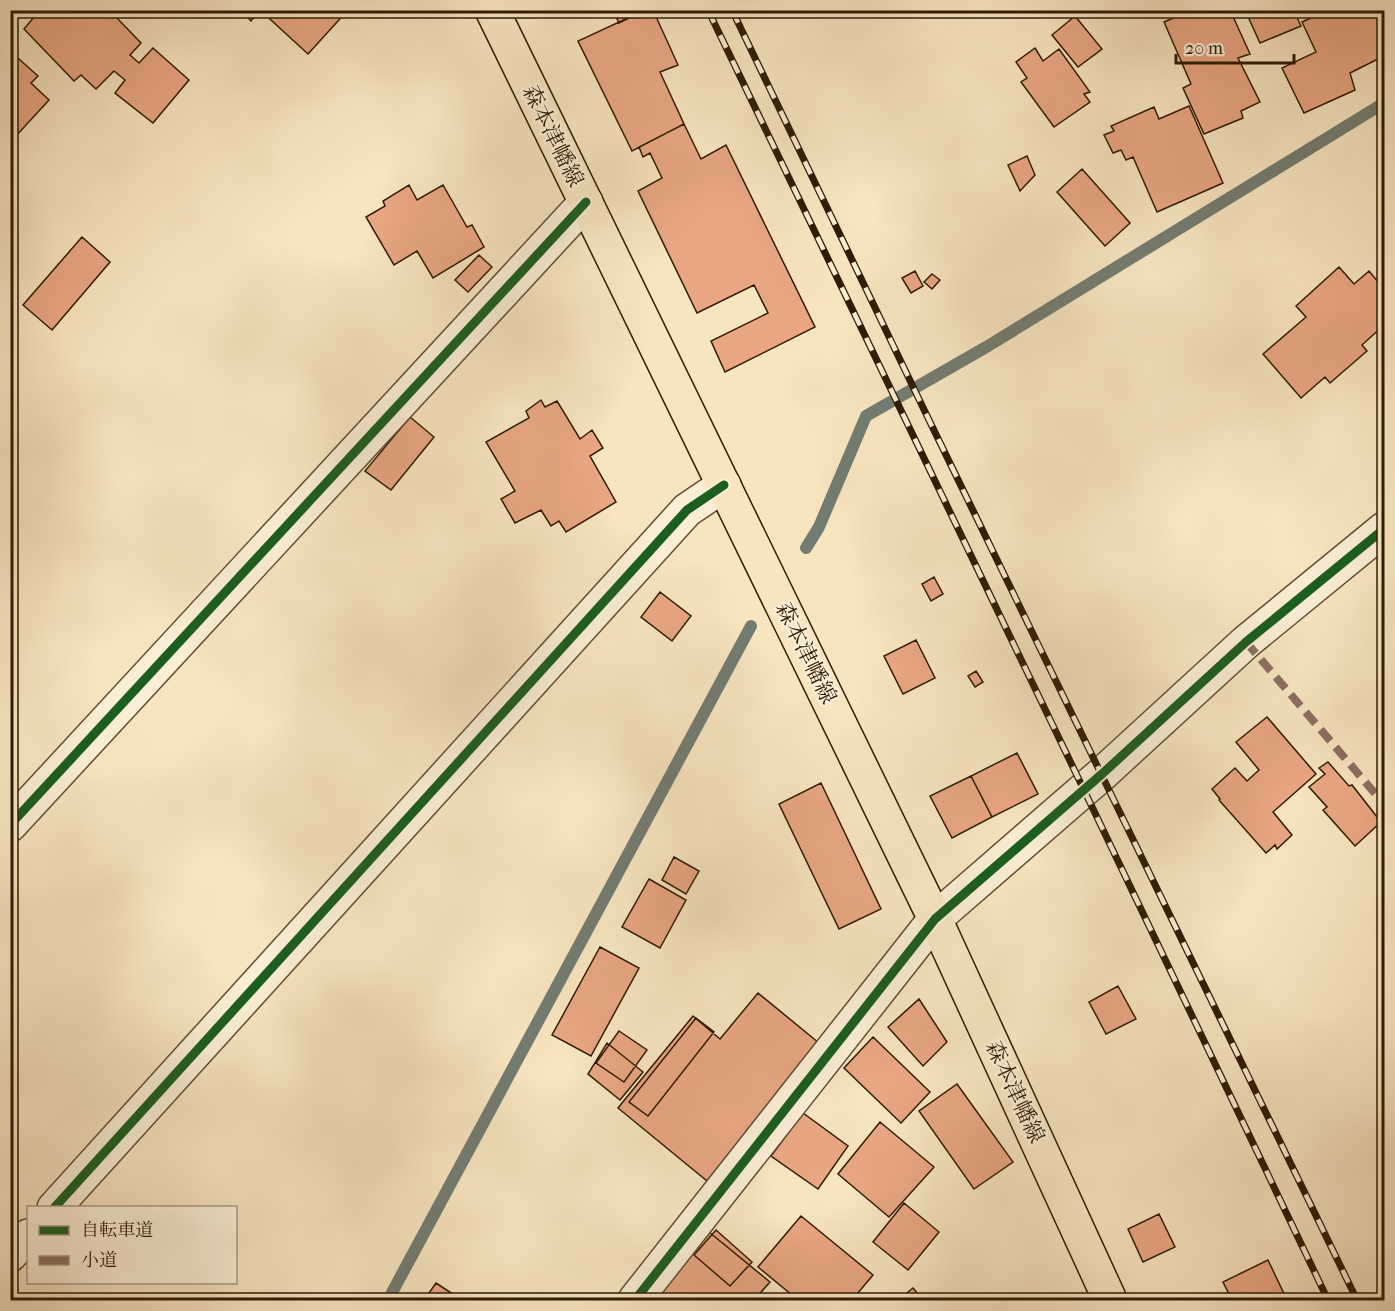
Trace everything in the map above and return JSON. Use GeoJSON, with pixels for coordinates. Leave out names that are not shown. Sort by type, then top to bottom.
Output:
{"type":"FeatureCollection","features":[{"type":"Feature","properties":{"kind":"main road","name":"森本津幡線"},"geometry":{"type":"LineString","coordinates":[[492,10],[935,919],[1110,1300]]}},
{"type":"Feature","properties":{"kind":"street"},"geometry":{"type":"LineString","coordinates":[[10,825],[586,202]]}},
{"type":"Feature","properties":{"kind":"street"},"geometry":{"type":"LineString","coordinates":[[56,1206],[687,510],[724,485]]}},
{"type":"Feature","properties":{"kind":"street"},"geometry":{"type":"LineString","coordinates":[[635,1300],[935,919],[1102,774],[1246,642],[1384,529]]}},
{"type":"Feature","properties":{"kind":"street"},"geometry":{"type":"LineString","coordinates":[[10,1255],[27,1237]]}},
{"type":"Feature","properties":{"kind":"building"},"geometry":{"type":"Polygon","coordinates":[[[40,10],[48,12],[49,10],[115,10],[120,15],[117,18],[141,43],[130,55],[139,63],[153,48],[189,80],[153,123],[115,93],[125,80],[114,71],[96,89],[81,75],[74,81],[24,29],[40,10]]]}},
{"type":"Feature","properties":{"kind":"building"},"geometry":{"type":"Polygon","coordinates":[[[240,10],[252,10],[256,15],[251,21],[240,10]]]}},
{"type":"Feature","properties":{"kind":"building"},"geometry":{"type":"Polygon","coordinates":[[[260,10],[348,10],[308,54],[260,10]]]}},
{"type":"Feature","properties":{"kind":"building"},"geometry":{"type":"Polygon","coordinates":[[[613,10],[645,10],[619,23],[613,10]]]}},
{"type":"Feature","properties":{"kind":"building"},"geometry":{"type":"Polygon","coordinates":[[[645,10],[653,10],[678,65],[660,72],[684,124],[632,151],[578,41],[645,10]]]}},
{"type":"Feature","properties":{"kind":"building"},"geometry":{"type":"Polygon","coordinates":[[[1192,10],[1230,10],[1250,54],[1238,58],[1260,102],[1241,111],[1243,118],[1204,134],[1183,88],[1191,84],[1164,22],[1192,10]]]}},
{"type":"Feature","properties":{"kind":"building"},"geometry":{"type":"Polygon","coordinates":[[[1245,10],[1297,10],[1294,11],[1301,26],[1260,43],[1245,10]]]}},
{"type":"Feature","properties":{"kind":"building"},"geometry":{"type":"Polygon","coordinates":[[[1329,10],[1384,10],[1384,56],[1350,73],[1355,90],[1304,113],[1282,68],[1316,52],[1302,22],[1329,10]]]}},
{"type":"Feature","properties":{"kind":"building"},"geometry":{"type":"Polygon","coordinates":[[[1075,16],[1102,49],[1078,67],[1052,35],[1075,16]]]}},
{"type":"Feature","properties":{"kind":"building"},"geometry":{"type":"Polygon","coordinates":[[[1035,48],[1043,61],[1059,49],[1090,92],[1084,94],[1090,102],[1054,127],[1021,82],[1027,78],[1016,62],[1035,48]]]}},
{"type":"Feature","properties":{"kind":"building"},"geometry":{"type":"Polygon","coordinates":[[[10,51],[38,76],[31,83],[49,100],[15,137],[10,132],[10,51]]]}},
{"type":"Feature","properties":{"kind":"building"},"geometry":{"type":"Polygon","coordinates":[[[1189,106],[1223,183],[1157,212],[1133,157],[1126,160],[1121,150],[1113,153],[1104,135],[1114,131],[1111,126],[1154,107],[1159,119],[1189,106]]]}},
{"type":"Feature","properties":{"kind":"building"},"geometry":{"type":"Polygon","coordinates":[[[1189,106],[1223,183],[1157,212],[1133,157],[1126,160],[1121,150],[1113,153],[1104,135],[1114,131],[1111,126],[1154,107],[1159,119],[1189,106]]]}},
{"type":"Feature","properties":{"kind":"building"},"geometry":{"type":"Polygon","coordinates":[[[684,124],[701,159],[726,145],[815,327],[725,372],[711,341],[768,313],[754,285],[697,313],[638,191],[662,178],[650,153],[643,157],[639,147],[684,124]]]}},
{"type":"Feature","properties":{"kind":"building"},"geometry":{"type":"Polygon","coordinates":[[[1027,156],[1035,175],[1020,191],[1008,165],[1027,156]]]}},
{"type":"Feature","properties":{"kind":"building"},"geometry":{"type":"Polygon","coordinates":[[[1082,169],[1130,223],[1105,246],[1057,192],[1082,169]]]}},
{"type":"Feature","properties":{"kind":"building"},"geometry":{"type":"Polygon","coordinates":[[[409,185],[417,200],[443,185],[467,227],[472,225],[484,247],[433,278],[417,251],[394,265],[366,217],[385,206],[383,201],[409,185]]]}},
{"type":"Feature","properties":{"kind":"building"},"geometry":{"type":"Polygon","coordinates":[[[82,237],[110,262],[52,330],[23,305],[82,237]]]}},
{"type":"Feature","properties":{"kind":"building"},"geometry":{"type":"Polygon","coordinates":[[[479,255],[492,267],[468,292],[455,280],[479,255]]]}},
{"type":"Feature","properties":{"kind":"building"},"geometry":{"type":"Polygon","coordinates":[[[1339,267],[1354,284],[1369,271],[1384,289],[1384,325],[1362,345],[1367,351],[1330,383],[1325,377],[1301,398],[1263,354],[1306,317],[1296,306],[1339,267]]]}},
{"type":"Feature","properties":{"kind":"building"},"geometry":{"type":"Polygon","coordinates":[[[915,271],[923,286],[911,293],[902,278],[915,271]]]}},
{"type":"Feature","properties":{"kind":"building"},"geometry":{"type":"Polygon","coordinates":[[[932,274],[940,280],[932,289],[924,282],[932,274]]]}},
{"type":"Feature","properties":{"kind":"building"},"geometry":{"type":"Polygon","coordinates":[[[541,400],[545,407],[557,401],[580,439],[592,430],[603,448],[590,456],[616,502],[566,532],[559,521],[551,526],[541,510],[515,523],[501,499],[515,491],[486,442],[529,418],[526,411],[541,400]]]}},
{"type":"Feature","properties":{"kind":"building"},"geometry":{"type":"Polygon","coordinates":[[[410,417],[434,437],[391,490],[365,471],[410,417]]]}},
{"type":"Feature","properties":{"kind":"building"},"geometry":{"type":"Polygon","coordinates":[[[934,577],[943,594],[931,601],[922,584],[934,577]]]}},
{"type":"Feature","properties":{"kind":"building"},"geometry":{"type":"Polygon","coordinates":[[[660,592],[691,616],[672,641],[641,617],[660,592]]]}},
{"type":"Feature","properties":{"kind":"building"},"geometry":{"type":"Polygon","coordinates":[[[916,640],[935,678],[903,694],[884,656],[916,640]]]}},
{"type":"Feature","properties":{"kind":"building"},"geometry":{"type":"Polygon","coordinates":[[[976,671],[983,682],[975,687],[968,676],[976,671]]]}},
{"type":"Feature","properties":{"kind":"building"},"geometry":{"type":"Polygon","coordinates":[[[1267,717],[1316,774],[1273,812],[1292,835],[1277,849],[1275,845],[1266,853],[1212,789],[1235,768],[1247,781],[1259,770],[1236,742],[1267,717]]]}},
{"type":"Feature","properties":{"kind":"building"},"geometry":{"type":"Polygon","coordinates":[[[1017,753],[1038,794],[992,817],[971,776],[1017,753]]]}},
{"type":"Feature","properties":{"kind":"building"},"geometry":{"type":"Polygon","coordinates":[[[1328,762],[1349,786],[1352,785],[1381,822],[1355,846],[1323,810],[1327,807],[1309,787],[1325,774],[1319,768],[1328,762]]]}},
{"type":"Feature","properties":{"kind":"building"},"geometry":{"type":"Polygon","coordinates":[[[971,776],[992,817],[952,838],[930,796],[971,776]]]}},
{"type":"Feature","properties":{"kind":"building"},"geometry":{"type":"Polygon","coordinates":[[[821,783],[881,909],[839,929],[779,804],[821,783]]]}},
{"type":"Feature","properties":{"kind":"building"},"geometry":{"type":"Polygon","coordinates":[[[674,857],[699,871],[686,894],[662,880],[674,857]]]}},
{"type":"Feature","properties":{"kind":"building"},"geometry":{"type":"Polygon","coordinates":[[[649,879],[686,900],[660,948],[622,927],[649,879]]]}},
{"type":"Feature","properties":{"kind":"building"},"geometry":{"type":"Polygon","coordinates":[[[600,947],[639,968],[591,1056],[552,1035],[600,947]]]}},
{"type":"Feature","properties":{"kind":"building"},"geometry":{"type":"Polygon","coordinates":[[[1118,986],[1136,1019],[1106,1034],[1089,1002],[1118,986]]]}},
{"type":"Feature","properties":{"kind":"building"},"geometry":{"type":"Polygon","coordinates":[[[758,993],[819,1043],[707,1181],[618,1108],[693,1016],[720,1039],[758,993]]]}},
{"type":"Feature","properties":{"kind":"building"},"geometry":{"type":"Polygon","coordinates":[[[919,999],[947,1042],[923,1066],[888,1027],[919,999]]]}},
{"type":"Feature","properties":{"kind":"building"},"geometry":{"type":"Polygon","coordinates":[[[696,1018],[714,1032],[648,1116],[629,1102],[696,1018]]]}},
{"type":"Feature","properties":{"kind":"building"},"geometry":{"type":"Polygon","coordinates":[[[619,1031],[647,1050],[624,1082],[596,1063],[619,1031]]]}},
{"type":"Feature","properties":{"kind":"building"},"geometry":{"type":"Polygon","coordinates":[[[873,1037],[930,1092],[901,1123],[844,1068],[873,1037]]]}},
{"type":"Feature","properties":{"kind":"building"},"geometry":{"type":"Polygon","coordinates":[[[607,1043],[643,1072],[620,1100],[588,1074],[607,1043]]]}},
{"type":"Feature","properties":{"kind":"building"},"geometry":{"type":"Polygon","coordinates":[[[957,1084],[1013,1162],[974,1189],[919,1111],[957,1084]]]}},
{"type":"Feature","properties":{"kind":"building"},"geometry":{"type":"Polygon","coordinates":[[[803,1113],[848,1146],[818,1189],[771,1156],[803,1113]]]}},
{"type":"Feature","properties":{"kind":"building"},"geometry":{"type":"Polygon","coordinates":[[[880,1122],[934,1167],[889,1217],[838,1174],[880,1122]]]}},
{"type":"Feature","properties":{"kind":"building"},"geometry":{"type":"Polygon","coordinates":[[[904,1203],[939,1232],[908,1270],[873,1242],[904,1203]]]}},
{"type":"Feature","properties":{"kind":"building"},"geometry":{"type":"Polygon","coordinates":[[[1159,1214],[1175,1247],[1143,1262],[1128,1229],[1159,1214]]]}},
{"type":"Feature","properties":{"kind":"building"},"geometry":{"type":"Polygon","coordinates":[[[801,1216],[873,1275],[852,1300],[798,1300],[758,1267],[801,1216]]]}},
{"type":"Feature","properties":{"kind":"building"},"geometry":{"type":"Polygon","coordinates":[[[716,1230],[752,1262],[730,1286],[694,1255],[716,1230]]]}},
{"type":"Feature","properties":{"kind":"building"},"geometry":{"type":"Polygon","coordinates":[[[709,1232],[770,1282],[754,1300],[664,1300],[657,1295],[709,1232]]]}},
{"type":"Feature","properties":{"kind":"building"},"geometry":{"type":"Polygon","coordinates":[[[1268,1260],[1287,1300],[1232,1300],[1223,1282],[1268,1260]]]}},
{"type":"Feature","properties":{"kind":"building"},"geometry":{"type":"Polygon","coordinates":[[[436,1283],[462,1300],[424,1300],[436,1283]]]}},
{"type":"Feature","properties":{"kind":"building"},"geometry":{"type":"Polygon","coordinates":[[[913,1288],[923,1300],[898,1300],[913,1288]]]}},
{"type":"Feature","properties":{"kind":"waterway"},"geometry":{"type":"LineString","coordinates":[[806,548],[819,527],[866,416],[988,346],[1384,103]]}},
{"type":"Feature","properties":{"kind":"waterway"},"geometry":{"type":"LineString","coordinates":[[388,1300],[751,626]]}},
{"type":"Feature","properties":{"kind":"railway"},"geometry":{"type":"LineString","coordinates":[[708,10],[1328,1300]]}},
{"type":"Feature","properties":{"kind":"railway"},"geometry":{"type":"LineString","coordinates":[[732,10],[1357,1300]]}},
{"type":"Feature","properties":{"kind":"marked path"},"geometry":{"type":"LineString","coordinates":[[1246,642],[1384,804]]}},
{"type":"Feature","properties":{"kind":"cycle path"},"geometry":{"type":"LineString","coordinates":[[10,825],[586,202]]}},
{"type":"Feature","properties":{"kind":"cycle path"},"geometry":{"type":"LineString","coordinates":[[56,1206],[687,510],[724,485]]}},
{"type":"Feature","properties":{"kind":"cycle path"},"geometry":{"type":"LineString","coordinates":[[635,1300],[935,919],[1102,774],[1246,642],[1384,529]]}}]}
